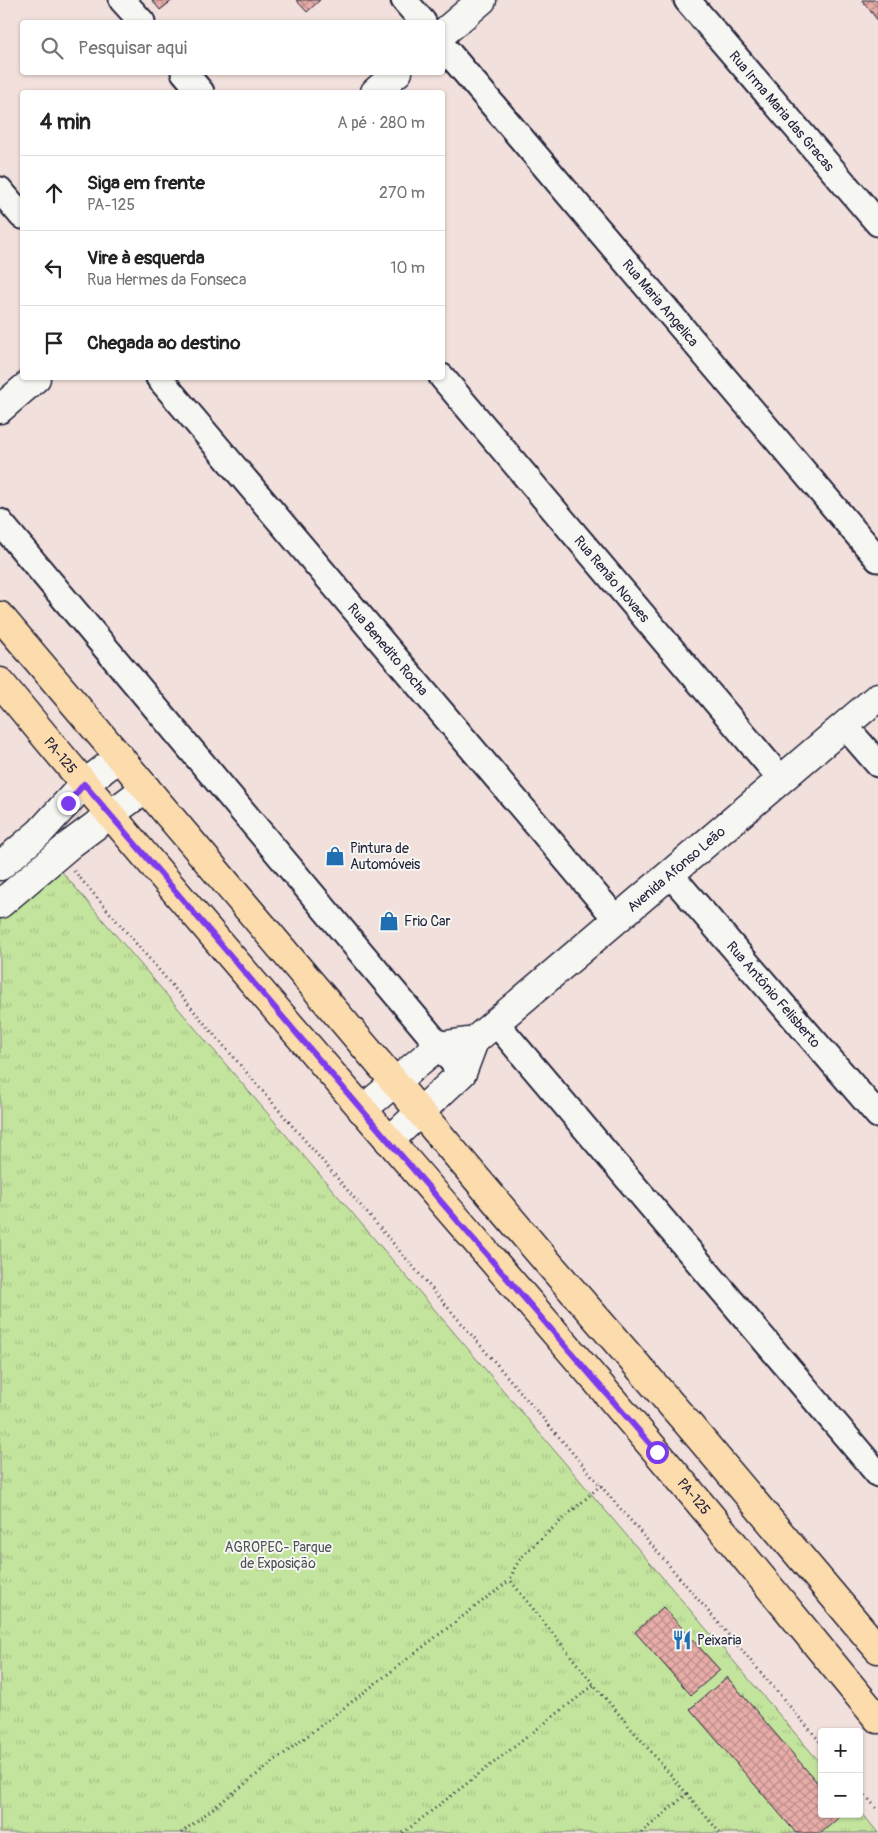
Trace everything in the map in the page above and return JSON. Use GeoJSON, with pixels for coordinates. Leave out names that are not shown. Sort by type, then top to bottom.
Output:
{"type":"FeatureCollection","features":[{"type":"Feature","properties":{"kind":"main road"},"geometry":{"type":"LineString","coordinates":[[0,616],[878,1649]]}},
{"type":"Feature","properties":{"kind":"main road","name":"PA-125"},"geometry":{"type":"LineString","coordinates":[[0,682],[84,784],[362,1110],[657,1452],[878,1719]]}},
{"type":"Feature","properties":{"kind":"main road"},"geometry":{"type":"LineString","coordinates":[[504,1276],[537,1250]]}},
{"type":"Feature","properties":{"kind":"main road"},"geometry":{"type":"LineString","coordinates":[[657,1452],[689,1425]]}},
{"type":"Feature","properties":{"kind":"street"},"geometry":{"type":"LineString","coordinates":[[122,0],[140,20]]}},
{"type":"Feature","properties":{"kind":"street"},"geometry":{"type":"LineString","coordinates":[[404,0],[421,20]]}},
{"type":"Feature","properties":{"kind":"street"},"geometry":{"type":"LineString","coordinates":[[445,31],[482,0]]}},
{"type":"Feature","properties":{"kind":"street","name":"Rua Irma Maria das Gracas"},"geometry":{"type":"LineString","coordinates":[[688,0],[878,223]]}},
{"type":"Feature","properties":{"kind":"street","name":"Rua Maria Angelica"},"geometry":{"type":"LineString","coordinates":[[445,49],[878,560]]}},
{"type":"Feature","properties":{"kind":"street"},"geometry":{"type":"LineString","coordinates":[[187,75],[199,90]]}},
{"type":"Feature","properties":{"kind":"street"},"geometry":{"type":"LineString","coordinates":[[377,90],[395,75]]}},
{"type":"Feature","properties":{"kind":"street"},"geometry":{"type":"LineString","coordinates":[[0,190],[20,214]]}},
{"type":"Feature","properties":{"kind":"street"},"geometry":{"type":"LineString","coordinates":[[0,409],[34,380]]}},
{"type":"Feature","properties":{"kind":"street","name":"Rua Benedito Rocha"},"geometry":{"type":"LineString","coordinates":[[161,380],[617,920]]}},
{"type":"Feature","properties":{"kind":"street","name":"Rua Renão Novaes"},"geometry":{"type":"LineString","coordinates":[[445,380],[782,779]]}},
{"type":"Feature","properties":{"kind":"street"},"geometry":{"type":"LineString","coordinates":[[0,522],[462,1073]]}},
{"type":"Feature","properties":{"kind":"street","name":"Avenida Afonso Leão"},"geometry":{"type":"LineString","coordinates":[[474,1041],[878,697]]}},
{"type":"Feature","properties":{"kind":"street"},"geometry":{"type":"LineString","coordinates":[[845,726],[878,764]]}},
{"type":"Feature","properties":{"kind":"street"},"geometry":{"type":"LineString","coordinates":[[0,866],[40,832],[84,784],[120,757]]}},
{"type":"Feature","properties":{"kind":"street"},"geometry":{"type":"LineString","coordinates":[[0,904],[60,853],[146,788]]}},
{"type":"Feature","properties":{"kind":"street","name":"Rua Antônio Felisberto"},"geometry":{"type":"LineString","coordinates":[[670,874],[878,1115]]}},
{"type":"Feature","properties":{"kind":"street"},"geometry":{"type":"LineString","coordinates":[[496,1023],[878,1474]]}},
{"type":"Feature","properties":{"kind":"street"},"geometry":{"type":"LineString","coordinates":[[362,1110],[438,1046],[474,1041],[462,1073],[389,1141]]}},
{"type":"Feature","properties":{"kind":"path"},"geometry":{"type":"LineString","coordinates":[[68,864],[818,1739]]}},
{"type":"Feature","properties":{"kind":"path"},"geometry":{"type":"LineString","coordinates":[[181,1833],[510,1580],[514,1567],[524,1554],[601,1485]]}},
{"type":"Feature","properties":{"kind":"path"},"geometry":{"type":"LineString","coordinates":[[510,1580],[594,1684],[720,1833]]}},
{"type":"Feature","properties":{"kind":"path"},"geometry":{"type":"LineString","coordinates":[[403,1833],[594,1684]]}},
{"type":"Feature","properties":{"kind":"path"},"geometry":{"type":"LineString","coordinates":[[863,1793],[878,1810]]}},
{"type":"Feature","properties":{"kind":"path"},"geometry":{"type":"LineString","coordinates":[[641,1833],[687,1794]]}},
{"type":"Feature","properties":{"kind":"green space","name":"AGROPEC- Parque de Exposição"},"geometry":{"type":"Polygon","coordinates":[[[57,866],[818,1760],[818,1818],[863,1818],[863,1814],[878,1833],[0,1833],[0,915],[57,866]]]}},
{"type":"Feature","properties":{"kind":"building"},"geometry":{"type":"Polygon","coordinates":[[[152,0],[173,0],[160,10],[152,0]]]}},
{"type":"Feature","properties":{"kind":"building"},"geometry":{"type":"Polygon","coordinates":[[[296,0],[320,0],[307,12],[296,0]]]}},
{"type":"Feature","properties":{"kind":"building"},"geometry":{"type":"Polygon","coordinates":[[[862,0],[878,0],[878,21],[862,0]]]}},
{"type":"Feature","properties":{"kind":"building"},"geometry":{"type":"Polygon","coordinates":[[[663,1607],[720,1670],[691,1695],[635,1632],[663,1607]]]}},
{"type":"Feature","properties":{"kind":"building"},"geometry":{"type":"Polygon","coordinates":[[[727,1677],[818,1783],[818,1818],[838,1818],[821,1833],[796,1833],[690,1709],[727,1677]]]}},
{"type":"Feature","properties":{"kind":"place","name":"Pintura de Automóveis"},"geometry":{"type":"Point","coordinates":[335,856]}},
{"type":"Feature","properties":{"kind":"place","name":"Frio Car"},"geometry":{"type":"Point","coordinates":[389,921]}},
{"type":"Feature","properties":{"kind":"place","name":"Peixaria"},"geometry":{"type":"Point","coordinates":[682,1640]}},
{"type":"Feature","properties":{"kind":"route"},"geometry":{"type":"LineString","coordinates":[[68,803],[84,784],[657,1452]]}}]}
